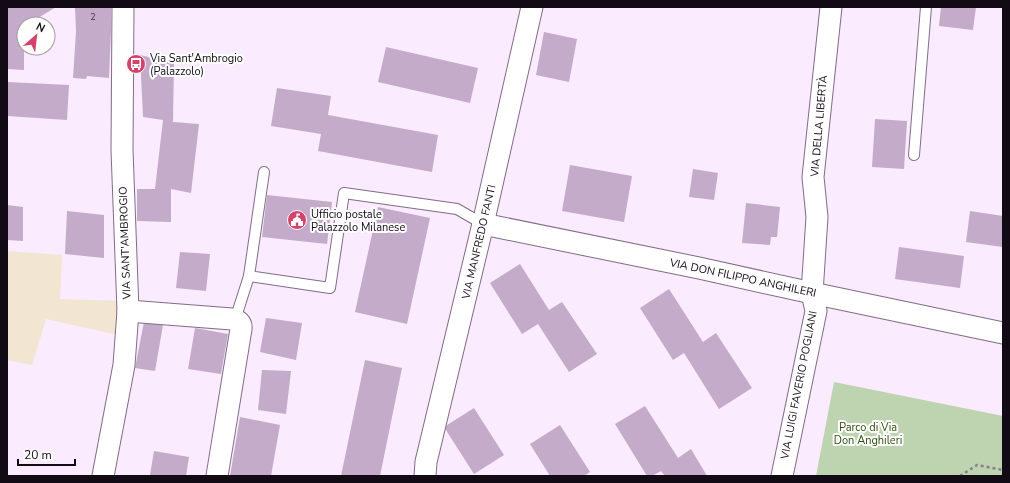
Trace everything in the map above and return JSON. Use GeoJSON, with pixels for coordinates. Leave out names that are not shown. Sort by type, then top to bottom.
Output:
{"type":"FeatureCollection","features":[{"type":"Feature","properties":{"kind":"street","name":"VIA SANT'AMBROGIO"},"geometry":{"type":"LineString","coordinates":[[103,476],[124,365],[128,311],[122,150],[123,7]]}},
{"type":"Feature","properties":{"kind":"street","name":"VIA MANFREDO FANTI"},"geometry":{"type":"LineString","coordinates":[[425,476],[426,462],[484,224],[532,7]]}},
{"type":"Feature","properties":{"kind":"street","name":"VIA DELLA LIBERTÀ"},"geometry":{"type":"LineString","coordinates":[[812,293],[817,218],[813,177],[830,7]]}},
{"type":"Feature","properties":{"kind":"street","name":"VIA DON FILIPPO ANGHILERI"},"geometry":{"type":"LineString","coordinates":[[484,224],[1003,333]]}},
{"type":"Feature","properties":{"kind":"street","name":"VIA LUIGI FAVERIO POGLIANI"},"geometry":{"type":"LineString","coordinates":[[782,476],[816,311],[812,293]]}},
{"type":"Feature","properties":{"kind":"street"},"geometry":{"type":"LineString","coordinates":[[128,311],[235,320],[241,323],[217,476]]}},
{"type":"Feature","properties":{"kind":"lane"},"geometry":{"type":"LineString","coordinates":[[914,155],[926,7]]}},
{"type":"Feature","properties":{"kind":"lane"},"geometry":{"type":"LineString","coordinates":[[235,320],[249,276],[264,172]]}},
{"type":"Feature","properties":{"kind":"lane"},"geometry":{"type":"LineString","coordinates":[[249,276],[330,288],[344,193],[457,209],[484,224]]}},
{"type":"Feature","properties":{"kind":"path"},"geometry":{"type":"LineString","coordinates":[[960,476],[977,465],[1003,470]]}},
{"type":"Feature","properties":{"kind":"shaded area"},"geometry":{"type":"Polygon","coordinates":[[[7,251],[62,255],[60,299],[122,301],[119,335],[46,319],[32,365],[7,360],[7,251]]]}},
{"type":"Feature","properties":{"kind":"green space","name":"Parco di Via Don Anghileri"},"geometry":{"type":"Polygon","coordinates":[[[834,382],[1003,416],[1003,476],[816,476],[834,382]]]}},
{"type":"Feature","properties":{"kind":"building"},"geometry":{"type":"Polygon","coordinates":[[[7,7],[56,7],[41,16],[16,16],[16,56],[24,56],[24,70],[7,69],[7,7]]]}},
{"type":"Feature","properties":{"kind":"building"},"geometry":{"type":"Polygon","coordinates":[[[75,7],[111,7],[109,78],[87,76],[86,79],[73,78],[76,31],[75,7]]]}},
{"type":"Feature","properties":{"kind":"building"},"geometry":{"type":"Polygon","coordinates":[[[941,7],[976,7],[973,30],[939,26],[941,7]]]}},
{"type":"Feature","properties":{"kind":"building"},"geometry":{"type":"Polygon","coordinates":[[[544,32],[577,39],[569,82],[536,75],[544,32]]]}},
{"type":"Feature","properties":{"kind":"building"},"geometry":{"type":"Polygon","coordinates":[[[386,47],[478,68],[470,103],[378,82],[386,47]]]}},
{"type":"Feature","properties":{"kind":"building"},"geometry":{"type":"Polygon","coordinates":[[[140,55],[174,63],[173,122],[199,124],[191,193],[171,189],[171,222],[137,221],[137,189],[155,189],[163,120],[143,117],[140,55]]]}},
{"type":"Feature","properties":{"kind":"building"},"geometry":{"type":"Polygon","coordinates":[[[7,82],[69,85],[67,120],[7,116],[7,82]]]}},
{"type":"Feature","properties":{"kind":"building"},"geometry":{"type":"Polygon","coordinates":[[[277,88],[331,96],[328,115],[438,135],[432,172],[318,151],[321,134],[271,126],[277,88]]]}},
{"type":"Feature","properties":{"kind":"building"},"geometry":{"type":"Polygon","coordinates":[[[875,119],[907,121],[904,169],[872,167],[875,119]]]}},
{"type":"Feature","properties":{"kind":"building"},"geometry":{"type":"Polygon","coordinates":[[[570,165],[632,176],[624,222],[562,211],[570,165]]]}},
{"type":"Feature","properties":{"kind":"building"},"geometry":{"type":"Polygon","coordinates":[[[693,169],[718,173],[714,200],[689,197],[693,169]]]}},
{"type":"Feature","properties":{"kind":"building","name":"Ufficio postale Palazzolo Milanese"},"geometry":{"type":"Polygon","coordinates":[[[267,195],[332,202],[327,244],[262,237],[267,195]]]}},
{"type":"Feature","properties":{"kind":"building"},"geometry":{"type":"Polygon","coordinates":[[[746,203],[780,207],[777,237],[771,237],[770,245],[742,243],[746,203]]]}},
{"type":"Feature","properties":{"kind":"building"},"geometry":{"type":"Polygon","coordinates":[[[7,205],[23,207],[23,241],[7,240],[7,205]]]}},
{"type":"Feature","properties":{"kind":"building"},"geometry":{"type":"Polygon","coordinates":[[[378,207],[430,218],[407,324],[355,312],[378,207]]]}},
{"type":"Feature","properties":{"kind":"building"},"geometry":{"type":"Polygon","coordinates":[[[67,211],[104,215],[104,258],[65,254],[67,211]]]}},
{"type":"Feature","properties":{"kind":"building"},"geometry":{"type":"Polygon","coordinates":[[[970,211],[1003,216],[1003,247],[966,242],[970,211]]]}},
{"type":"Feature","properties":{"kind":"building"},"geometry":{"type":"Polygon","coordinates":[[[899,247],[964,256],[960,288],[895,279],[899,247]]]}},
{"type":"Feature","properties":{"kind":"building"},"geometry":{"type":"Polygon","coordinates":[[[180,252],[210,254],[206,291],[176,288],[180,252]]]}},
{"type":"Feature","properties":{"kind":"building"},"geometry":{"type":"Polygon","coordinates":[[[520,264],[549,310],[562,302],[597,354],[569,372],[538,324],[522,334],[490,283],[520,264]]]}},
{"type":"Feature","properties":{"kind":"building"},"geometry":{"type":"Polygon","coordinates":[[[669,289],[703,342],[716,333],[752,388],[719,409],[684,353],[673,360],[640,308],[669,289]]]}},
{"type":"Feature","properties":{"kind":"building"},"geometry":{"type":"Polygon","coordinates":[[[266,318],[302,323],[296,360],[260,352],[266,318]]]}},
{"type":"Feature","properties":{"kind":"building"},"geometry":{"type":"Polygon","coordinates":[[[144,322],[163,325],[155,371],[135,368],[144,322]]]}},
{"type":"Feature","properties":{"kind":"building"},"geometry":{"type":"Polygon","coordinates":[[[195,328],[228,334],[221,374],[188,369],[195,328]]]}},
{"type":"Feature","properties":{"kind":"building"},"geometry":{"type":"Polygon","coordinates":[[[365,360],[402,368],[380,476],[341,476],[365,360]]]}},
{"type":"Feature","properties":{"kind":"building"},"geometry":{"type":"Polygon","coordinates":[[[262,370],[291,371],[286,414],[258,410],[262,370]]]}},
{"type":"Feature","properties":{"kind":"building"},"geometry":{"type":"Polygon","coordinates":[[[645,406],[678,458],[691,449],[707,476],[665,476],[661,471],[652,476],[647,476],[615,424],[645,406]]]}},
{"type":"Feature","properties":{"kind":"building"},"geometry":{"type":"Polygon","coordinates":[[[474,408],[504,455],[474,474],[444,427],[474,408]]]}},
{"type":"Feature","properties":{"kind":"building"},"geometry":{"type":"Polygon","coordinates":[[[240,417],[280,425],[271,476],[230,476],[240,417]]]}},
{"type":"Feature","properties":{"kind":"building"},"geometry":{"type":"Polygon","coordinates":[[[560,425],[590,472],[584,476],[550,476],[530,444],[560,425]]]}},
{"type":"Feature","properties":{"kind":"building"},"geometry":{"type":"Polygon","coordinates":[[[154,451],[189,457],[186,476],[150,475],[154,451]]]}},
{"type":"Feature","properties":{"kind":"place","name":"Via Sant'Ambrogio (Palazzolo)"},"geometry":{"type":"Point","coordinates":[136,64]}},
{"type":"Feature","properties":{"kind":"place","name":"Ufficio postale Palazzolo Milanese"},"geometry":{"type":"Point","coordinates":[297,220]}}]}
